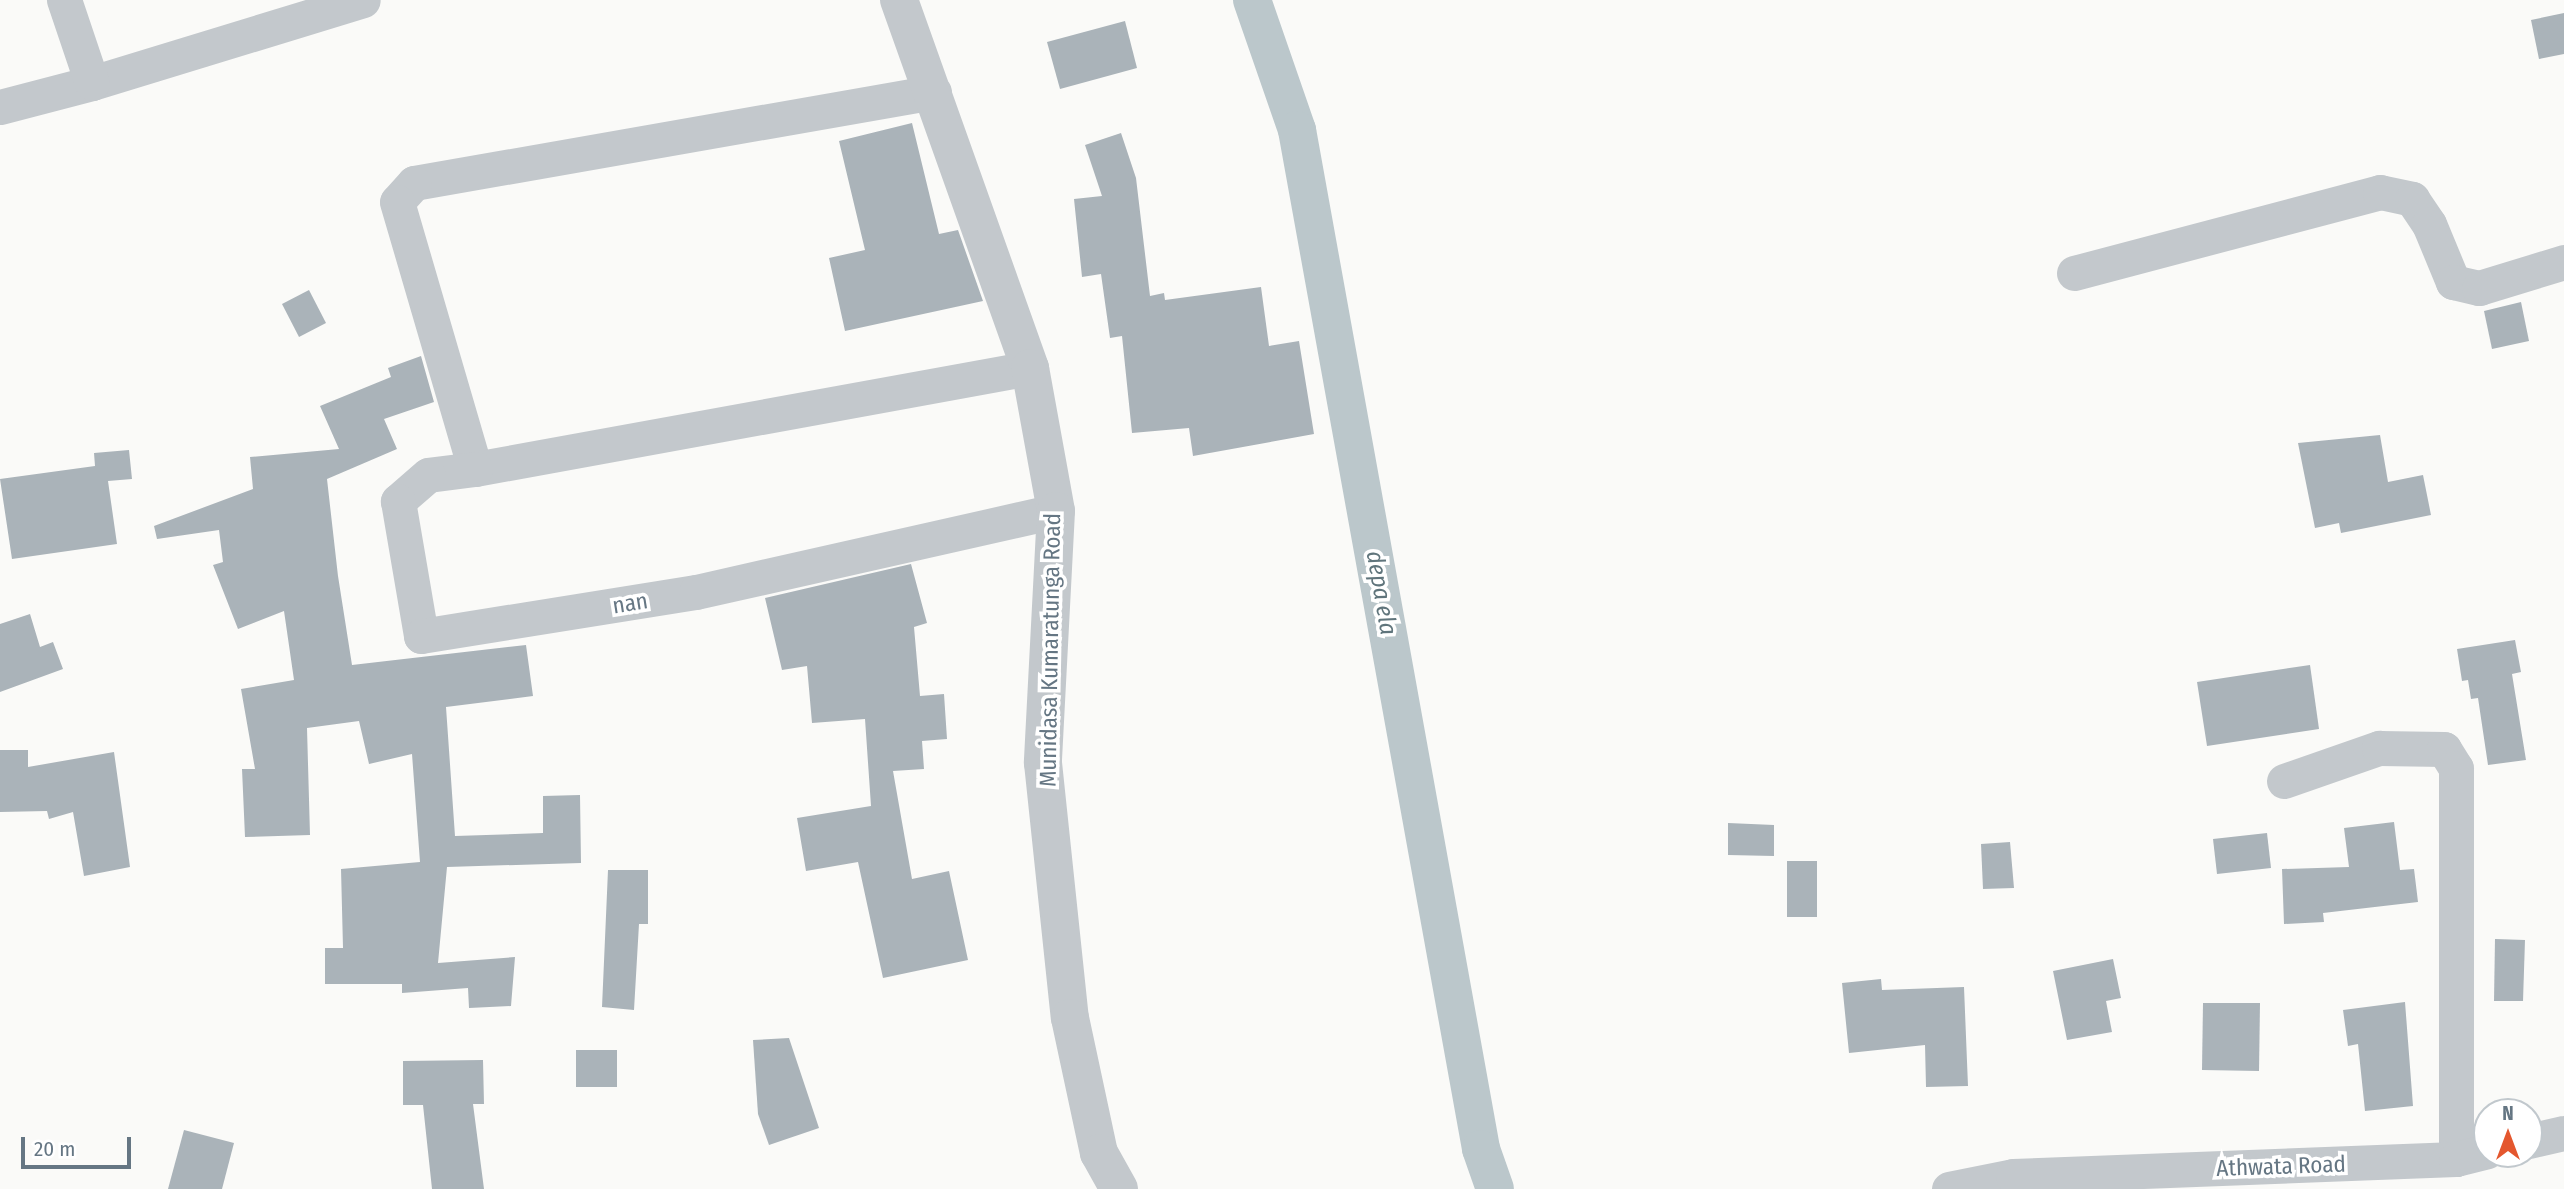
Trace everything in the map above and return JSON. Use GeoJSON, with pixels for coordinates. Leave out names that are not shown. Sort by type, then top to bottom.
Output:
{"type":"FeatureCollection","features":[{"type":"Feature","properties":{"kind":"street"},"geometry":{"type":"LineString","coordinates":[[64,0],[92,83]]}},
{"type":"Feature","properties":{"kind":"street"},"geometry":{"type":"LineString","coordinates":[[0,107],[92,83],[363,0]]}},
{"type":"Feature","properties":{"kind":"street","name":"Munidasa Kumaratunga Road"},"geometry":{"type":"LineString","coordinates":[[899,0],[934,92],[1030,368],[1055,511],[1043,764],[1070,1018],[1100,1153],[1119,1189]]}},
{"type":"Feature","properties":{"kind":"street"},"geometry":{"type":"LineString","coordinates":[[934,92],[414,183],[397,202],[475,470],[1030,368]]}},
{"type":"Feature","properties":{"kind":"street"},"geometry":{"type":"LineString","coordinates":[[2074,273],[2381,192],[2412,199],[2429,224],[2453,282],[2479,288],[2564,262]]}},
{"type":"Feature","properties":{"kind":"street","name":"nan"},"geometry":{"type":"LineString","coordinates":[[475,470],[428,475],[398,501],[421,636],[696,592],[1055,511]]}},
{"type":"Feature","properties":{"kind":"street"},"geometry":{"type":"LineString","coordinates":[[2284,781],[2379,748],[2444,749],[2456,768],[2471,1155]]}},
{"type":"Feature","properties":{"kind":"street"},"geometry":{"type":"LineString","coordinates":[[2543,1138],[2564,1133]]}},
{"type":"Feature","properties":{"kind":"street","name":"Athwata Road"},"geometry":{"type":"LineString","coordinates":[[1949,1189],[2013,1176],[2471,1155]]}},
{"type":"Feature","properties":{"kind":"building"},"geometry":{"type":"Polygon","coordinates":[[[2564,13],[2564,54],[2539,59],[2531,20],[2564,13]]]}},
{"type":"Feature","properties":{"kind":"building"},"geometry":{"type":"Polygon","coordinates":[[[1125,21],[1137,68],[1060,89],[1047,42],[1125,21]]]}},
{"type":"Feature","properties":{"kind":"building"},"geometry":{"type":"Polygon","coordinates":[[[912,123],[939,234],[958,230],[983,301],[845,331],[829,258],[865,250],[839,141],[912,123]]]}},
{"type":"Feature","properties":{"kind":"building"},"geometry":{"type":"Polygon","coordinates":[[[1121,133],[1136,178],[1150,296],[1164,293],[1165,300],[1261,287],[1269,346],[1299,341],[1314,434],[1193,456],[1189,428],[1132,433],[1122,336],[1110,338],[1101,274],[1082,277],[1074,199],[1102,196],[1085,145],[1121,133]]]}},
{"type":"Feature","properties":{"kind":"building"},"geometry":{"type":"Polygon","coordinates":[[[309,290],[326,323],[299,337],[282,304],[309,290]]]}},
{"type":"Feature","properties":{"kind":"building"},"geometry":{"type":"Polygon","coordinates":[[[2521,302],[2529,341],[2492,349],[2484,311],[2521,302]]]}},
{"type":"Feature","properties":{"kind":"building"},"geometry":{"type":"Polygon","coordinates":[[[421,356],[434,402],[384,419],[397,449],[327,479],[338,576],[352,665],[526,645],[533,696],[446,707],[455,836],[543,833],[543,796],[580,795],[581,863],[447,867],[438,963],[515,957],[511,1006],[469,1008],[468,988],[402,993],[402,984],[325,984],[325,948],[343,948],[341,869],[420,862],[412,754],[369,764],[359,721],[307,728],[310,835],[245,837],[242,769],[255,769],[241,689],[294,680],[284,611],[238,629],[213,565],[223,562],[219,530],[157,539],[154,526],[253,489],[250,457],[339,449],[320,406],[391,377],[388,368],[421,356]]]}},
{"type":"Feature","properties":{"kind":"building"},"geometry":{"type":"Polygon","coordinates":[[[2380,435],[2388,482],[2423,475],[2431,515],[2341,533],[2339,523],[2315,528],[2298,443],[2380,435]]]}},
{"type":"Feature","properties":{"kind":"building"},"geometry":{"type":"Polygon","coordinates":[[[129,450],[132,479],[108,481],[117,544],[12,559],[0,479],[95,466],[94,453],[129,450]]]}},
{"type":"Feature","properties":{"kind":"building"},"geometry":{"type":"Polygon","coordinates":[[[911,564],[927,623],[914,627],[920,696],[944,694],[947,739],[922,741],[924,769],[893,771],[912,879],[949,871],[968,960],[883,978],[858,862],[806,871],[797,818],[871,806],[865,719],[812,723],[807,666],[782,670],[765,598],[911,564]]]}},
{"type":"Feature","properties":{"kind":"building"},"geometry":{"type":"Polygon","coordinates":[[[30,614],[40,647],[53,642],[63,669],[0,692],[0,624],[30,614]]]}},
{"type":"Feature","properties":{"kind":"building"},"geometry":{"type":"Polygon","coordinates":[[[2515,640],[2521,672],[2512,674],[2526,760],[2488,765],[2478,698],[2471,699],[2468,680],[2462,681],[2457,649],[2515,640]]]}},
{"type":"Feature","properties":{"kind":"building"},"geometry":{"type":"Polygon","coordinates":[[[2310,665],[2319,729],[2207,746],[2197,682],[2310,665]]]}},
{"type":"Feature","properties":{"kind":"building"},"geometry":{"type":"Polygon","coordinates":[[[0,750],[28,750],[28,767],[114,752],[130,867],[84,876],[73,812],[49,819],[47,811],[0,812],[0,750]]]}},
{"type":"Feature","properties":{"kind":"building"},"geometry":{"type":"Polygon","coordinates":[[[2394,822],[2400,870],[2414,869],[2418,902],[2323,913],[2324,922],[2284,924],[2282,869],[2349,867],[2344,828],[2394,822]]]}},
{"type":"Feature","properties":{"kind":"building"},"geometry":{"type":"Polygon","coordinates":[[[1728,823],[1774,825],[1774,856],[1728,855],[1728,823]]]}},
{"type":"Feature","properties":{"kind":"building"},"geometry":{"type":"Polygon","coordinates":[[[2267,833],[2271,868],[2217,874],[2213,839],[2267,833]]]}},
{"type":"Feature","properties":{"kind":"building"},"geometry":{"type":"Polygon","coordinates":[[[2010,842],[2014,888],[1983,889],[1981,844],[2010,842]]]}},
{"type":"Feature","properties":{"kind":"building"},"geometry":{"type":"Polygon","coordinates":[[[1787,861],[1817,861],[1817,917],[1787,917],[1787,861]]]}},
{"type":"Feature","properties":{"kind":"building"},"geometry":{"type":"Polygon","coordinates":[[[608,870],[648,870],[648,924],[639,924],[634,1010],[602,1007],[608,870]]]}},
{"type":"Feature","properties":{"kind":"building"},"geometry":{"type":"Polygon","coordinates":[[[2495,939],[2525,940],[2523,1001],[2494,1001],[2495,939]]]}},
{"type":"Feature","properties":{"kind":"building"},"geometry":{"type":"Polygon","coordinates":[[[2113,959],[2121,998],[2106,1001],[2112,1032],[2067,1040],[2053,971],[2113,959]]]}},
{"type":"Feature","properties":{"kind":"building"},"geometry":{"type":"Polygon","coordinates":[[[1881,979],[1882,990],[1964,987],[1968,1086],[1926,1087],[1925,1045],[1849,1053],[1842,983],[1881,979]]]}},
{"type":"Feature","properties":{"kind":"building"},"geometry":{"type":"Polygon","coordinates":[[[2405,1002],[2413,1106],[2365,1111],[2358,1044],[2348,1046],[2343,1010],[2405,1002]]]}},
{"type":"Feature","properties":{"kind":"building"},"geometry":{"type":"Polygon","coordinates":[[[2203,1003],[2260,1003],[2259,1071],[2202,1070],[2203,1003]]]}},
{"type":"Feature","properties":{"kind":"building"},"geometry":{"type":"Polygon","coordinates":[[[789,1038],[819,1128],[769,1145],[758,1114],[753,1040],[789,1038]]]}},
{"type":"Feature","properties":{"kind":"building"},"geometry":{"type":"Polygon","coordinates":[[[576,1050],[617,1050],[617,1087],[576,1087],[576,1050]]]}},
{"type":"Feature","properties":{"kind":"building"},"geometry":{"type":"Polygon","coordinates":[[[483,1060],[484,1104],[473,1104],[484,1189],[432,1189],[423,1105],[403,1105],[403,1061],[483,1060]]]}},
{"type":"Feature","properties":{"kind":"building"},"geometry":{"type":"Polygon","coordinates":[[[184,1130],[234,1143],[222,1189],[168,1189],[184,1130]]]}},
{"type":"Feature","properties":{"kind":"waterway","name":"depa ela"},"geometry":{"type":"LineString","coordinates":[[1252,0],[1297,130],[1481,1149],[1495,1189]]}}]}
